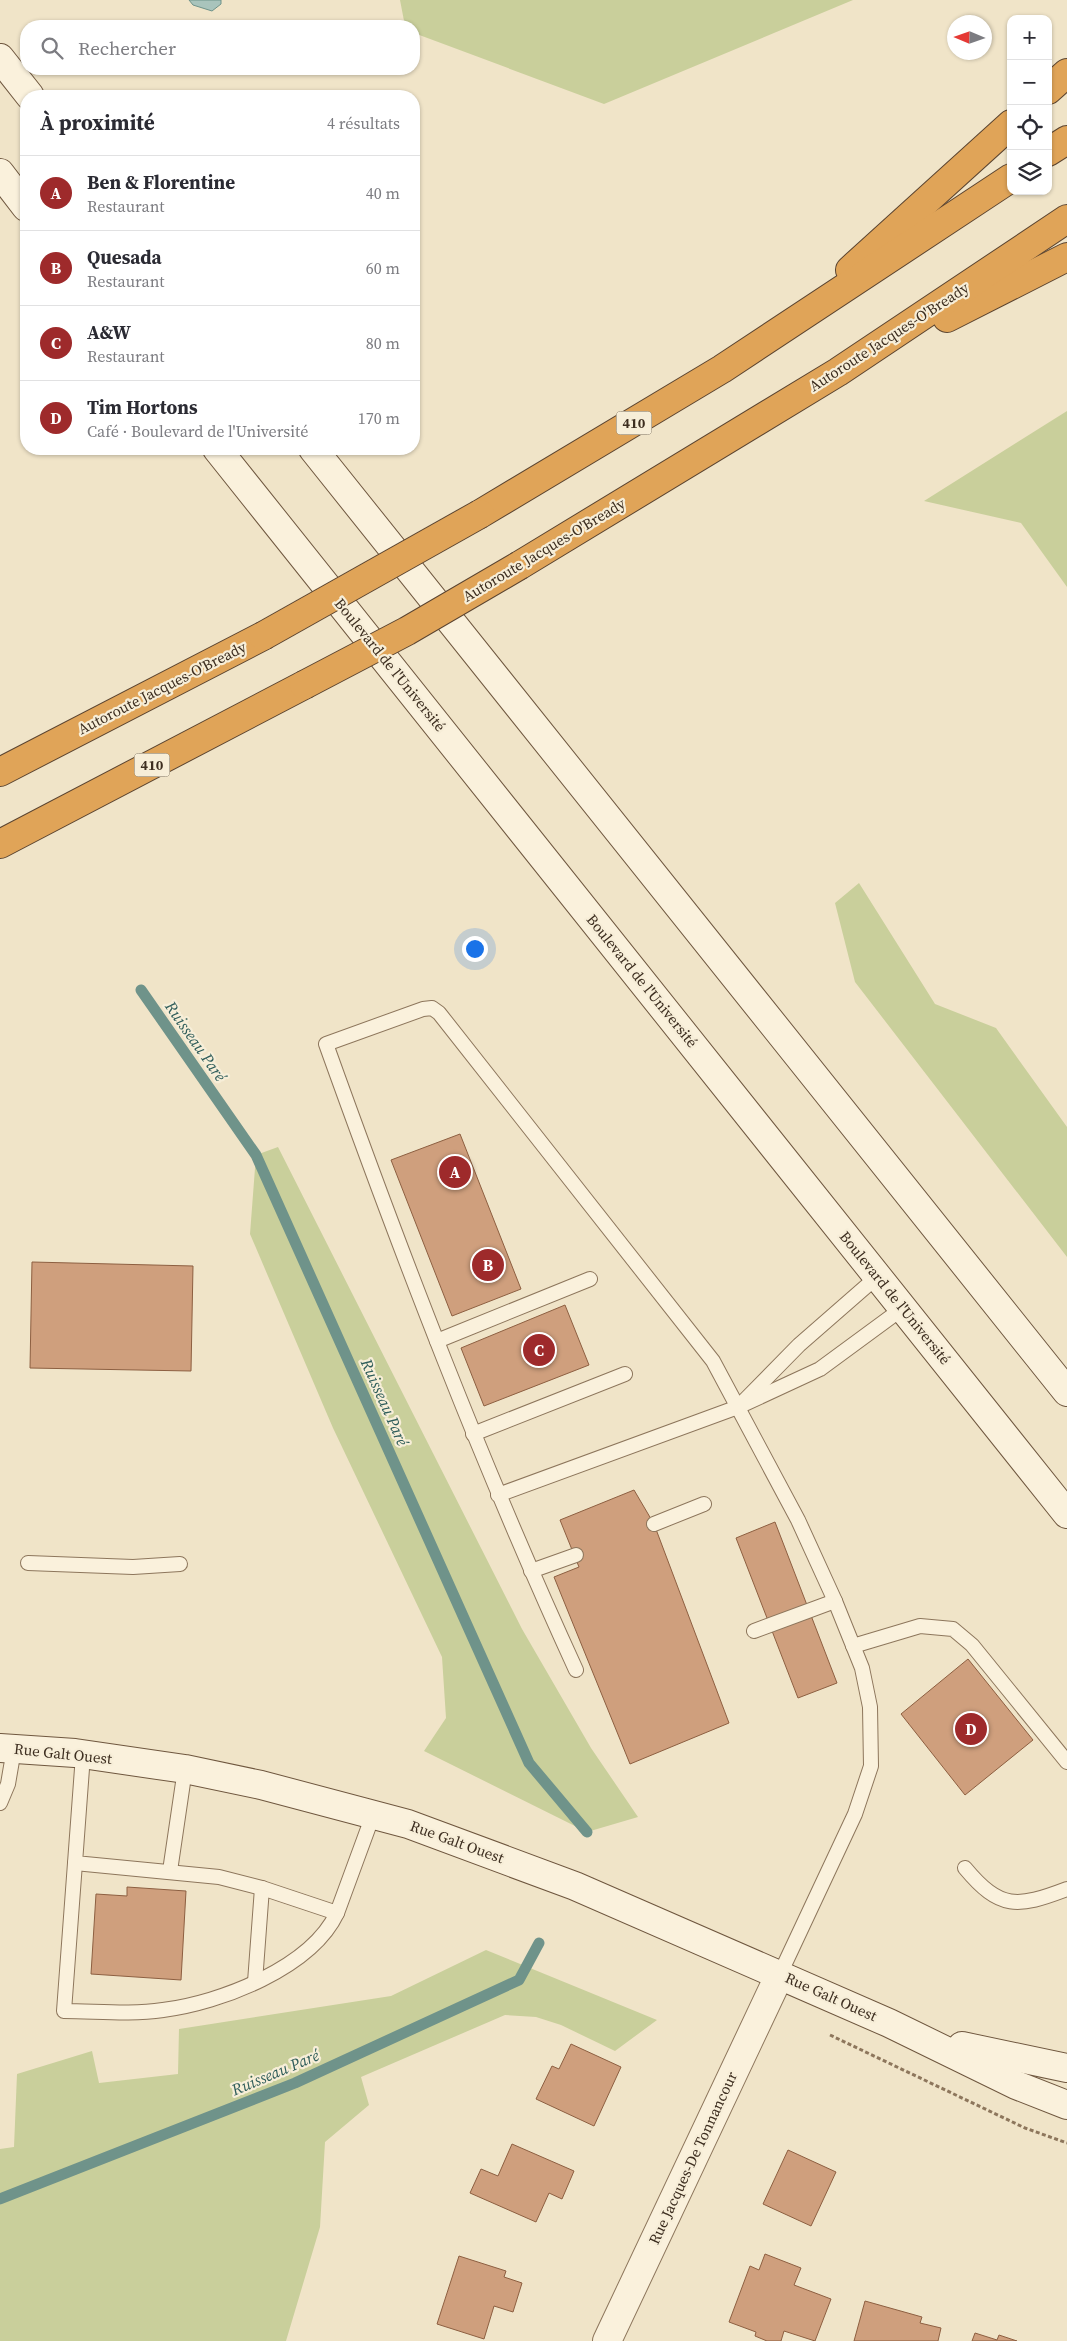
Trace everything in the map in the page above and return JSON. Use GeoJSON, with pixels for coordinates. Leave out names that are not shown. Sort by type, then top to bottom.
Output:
{"type":"FeatureCollection","features":[{"type":"Feature","properties":{"kind":"highway"},"geometry":{"type":"LineString","coordinates":[[1052,86],[1067,73]]}},
{"type":"Feature","properties":{"kind":"highway"},"geometry":{"type":"LineString","coordinates":[[786,328],[1007,128]]}},
{"type":"Feature","properties":{"kind":"highway"},"geometry":{"type":"LineString","coordinates":[[1051,150],[1067,140]]}},
{"type":"Feature","properties":{"kind":"highway","name":"Autoroute Jacques-O'Bready"},"geometry":{"type":"LineString","coordinates":[[0,772],[263,636],[370,578],[480,514],[676,397],[786,328],[1007,181]]}},
{"type":"Feature","properties":{"kind":"highway","name":"Autoroute Jacques-O'Bready"},"geometry":{"type":"LineString","coordinates":[[0,844],[407,631],[520,565],[838,372],[1067,219]]}},
{"type":"Feature","properties":{"kind":"highway"},"geometry":{"type":"LineString","coordinates":[[838,372],[1067,257]]}},
{"type":"Feature","properties":{"kind":"main road"},"geometry":{"type":"LineString","coordinates":[[0,58],[25,90]]}},
{"type":"Feature","properties":{"kind":"main road"},"geometry":{"type":"LineString","coordinates":[[0,173],[20,199]]}},
{"type":"Feature","properties":{"kind":"main road","name":"Boulevard de l'Université"},"geometry":{"type":"LineString","coordinates":[[222,455],[1067,1514]]}},
{"type":"Feature","properties":{"kind":"main road"},"geometry":{"type":"LineString","coordinates":[[318,455],[1067,1392]]}},
{"type":"Feature","properties":{"kind":"main road","name":"Rue Galt Ouest"},"geometry":{"type":"LineString","coordinates":[[7,1748],[83,1755],[185,1770],[261,1785],[408,1824],[575,1886],[780,1974],[889,2023],[1008,2081],[1067,2105]]}},
{"type":"Feature","properties":{"kind":"main road","name":"Rue Jacques-De Tonnancour"},"geometry":{"type":"LineString","coordinates":[[607,2341],[780,1974]]}},
{"type":"Feature","properties":{"kind":"main road","name":"Rue Galt Ouest"},"geometry":{"type":"LineString","coordinates":[[889,2023],[987,2052],[1067,2068]]}},
{"type":"Feature","properties":{"kind":"lane"},"geometry":{"type":"LineString","coordinates":[[576,1670],[531,1571],[473,1434],[326,1044],[428,1008],[439,1013],[474,1056],[713,1360],[798,1520],[835,1601],[862,1668],[870,1707],[871,1766],[855,1814],[780,1974]]}},
{"type":"Feature","properties":{"kind":"lane"},"geometry":{"type":"LineString","coordinates":[[738,1407],[799,1345],[878,1276]]}},
{"type":"Feature","properties":{"kind":"lane"},"geometry":{"type":"LineString","coordinates":[[437,1341],[590,1279]]}},
{"type":"Feature","properties":{"kind":"lane"},"geometry":{"type":"LineString","coordinates":[[498,1495],[738,1407],[820,1369],[903,1308]]}},
{"type":"Feature","properties":{"kind":"lane"},"geometry":{"type":"LineString","coordinates":[[473,1434],[624,1374]]}},
{"type":"Feature","properties":{"kind":"lane"},"geometry":{"type":"LineString","coordinates":[[654,1524],[704,1504]]}},
{"type":"Feature","properties":{"kind":"lane"},"geometry":{"type":"LineString","coordinates":[[531,1571],[576,1555]]}},
{"type":"Feature","properties":{"kind":"lane"},"geometry":{"type":"LineString","coordinates":[[28,1563],[133,1567],[180,1564]]}},
{"type":"Feature","properties":{"kind":"lane"},"geometry":{"type":"LineString","coordinates":[[754,1631],[835,1601]]}},
{"type":"Feature","properties":{"kind":"lane"},"geometry":{"type":"LineString","coordinates":[[853,1646],[920,1626],[953,1629],[972,1645],[1067,1762]]}},
{"type":"Feature","properties":{"kind":"lane"},"geometry":{"type":"LineString","coordinates":[[0,1803],[8,1784],[7,1748]]}},
{"type":"Feature","properties":{"kind":"lane"},"geometry":{"type":"LineString","coordinates":[[83,1755],[64,2011],[139,2012],[164,2010],[235,1991],[255,1982],[304,1952],[330,1928],[337,1914],[373,1815]]}},
{"type":"Feature","properties":{"kind":"lane"},"geometry":{"type":"LineString","coordinates":[[170,1871],[185,1770]]}},
{"type":"Feature","properties":{"kind":"lane"},"geometry":{"type":"LineString","coordinates":[[75,1862],[219,1877],[262,1888],[337,1914]]}},
{"type":"Feature","properties":{"kind":"lane"},"geometry":{"type":"LineString","coordinates":[[965,1868],[983,1888],[1006,1902],[1030,1900],[1067,1890]]}},
{"type":"Feature","properties":{"kind":"lane"},"geometry":{"type":"LineString","coordinates":[[255,1982],[262,1888]]}},
{"type":"Feature","properties":{"kind":"path"},"geometry":{"type":"LineString","coordinates":[[822,2032],[1016,2124],[1067,2143]]}},
{"type":"Feature","properties":{"kind":"green space"},"geometry":{"type":"Polygon","coordinates":[[[400,0],[853,0],[604,104],[420,35],[420,20],[404,20],[400,0]]]}},
{"type":"Feature","properties":{"kind":"green space"},"geometry":{"type":"Polygon","coordinates":[[[1067,411],[1067,587],[1021,523],[924,501],[1067,411]]]}},
{"type":"Feature","properties":{"kind":"green space"},"geometry":{"type":"Polygon","coordinates":[[[859,883],[935,1004],[996,1028],[1067,1127],[1067,1257],[855,982],[835,903],[859,883]]]}},
{"type":"Feature","properties":{"kind":"green space"},"geometry":{"type":"Polygon","coordinates":[[[278,1147],[522,1629],[591,1748],[638,1817],[587,1832],[424,1751],[446,1718],[442,1657],[333,1428],[250,1234],[256,1155],[278,1147]]]}},
{"type":"Feature","properties":{"kind":"green space"},"geometry":{"type":"Polygon","coordinates":[[[486,1950],[657,2020],[615,2051],[561,2025],[536,2017],[505,2015],[361,2077],[369,2105],[325,2142],[320,2227],[286,2341],[0,2341],[0,2149],[14,2147],[17,2074],[92,2051],[99,2083],[178,2074],[179,2029],[391,1996],[486,1950]]]}},
{"type":"Feature","properties":{"kind":"water"},"geometry":{"type":"Polygon","coordinates":[[[189,0],[221,0],[221,4],[212,11],[193,5],[189,0]]]}},
{"type":"Feature","properties":{"kind":"building"},"geometry":{"type":"Polygon","coordinates":[[[460,1134],[521,1289],[452,1316],[391,1160],[460,1134]]]}},
{"type":"Feature","properties":{"kind":"building"},"geometry":{"type":"Polygon","coordinates":[[[32,1262],[193,1266],[191,1371],[30,1368],[32,1262]]]}},
{"type":"Feature","properties":{"kind":"building"},"geometry":{"type":"Polygon","coordinates":[[[565,1305],[589,1365],[484,1406],[461,1348],[565,1305]]]}},
{"type":"Feature","properties":{"kind":"building"},"geometry":{"type":"Polygon","coordinates":[[[634,1490],[654,1524],[729,1723],[630,1764],[554,1577],[579,1567],[560,1520],[634,1490]]]}},
{"type":"Feature","properties":{"kind":"building"},"geometry":{"type":"Polygon","coordinates":[[[775,1522],[837,1683],[798,1698],[736,1538],[775,1522]]]}},
{"type":"Feature","properties":{"kind":"building"},"geometry":{"type":"Polygon","coordinates":[[[968,1659],[1033,1740],[965,1795],[901,1714],[968,1659]]]}},
{"type":"Feature","properties":{"kind":"building"},"geometry":{"type":"Polygon","coordinates":[[[127,1887],[186,1891],[181,1980],[91,1974],[96,1894],[127,1896],[127,1887]]]}},
{"type":"Feature","properties":{"kind":"building"},"geometry":{"type":"Polygon","coordinates":[[[571,2044],[621,2067],[594,2126],[536,2099],[552,2066],[559,2069],[571,2044]]]}},
{"type":"Feature","properties":{"kind":"building"},"geometry":{"type":"Polygon","coordinates":[[[512,2144],[574,2171],[562,2199],[549,2193],[536,2222],[470,2193],[481,2169],[498,2176],[512,2144]]]}},
{"type":"Feature","properties":{"kind":"building"},"geometry":{"type":"Polygon","coordinates":[[[788,2150],[836,2172],[811,2226],[763,2204],[788,2150]]]}},
{"type":"Feature","properties":{"kind":"building"},"geometry":{"type":"Polygon","coordinates":[[[765,2254],[801,2268],[794,2285],[831,2299],[815,2341],[784,2331],[781,2341],[767,2341],[755,2336],[756,2332],[729,2322],[750,2266],[759,2270],[765,2254]]]}},
{"type":"Feature","properties":{"kind":"building"},"geometry":{"type":"Polygon","coordinates":[[[459,2256],[506,2271],[504,2277],[522,2283],[513,2312],[494,2306],[484,2339],[437,2324],[459,2256]]]}},
{"type":"Feature","properties":{"kind":"building"},"geometry":{"type":"Polygon","coordinates":[[[865,2301],[922,2317],[920,2323],[941,2328],[938,2341],[854,2341],[865,2301]]]}},
{"type":"Feature","properties":{"kind":"building"},"geometry":{"type":"Polygon","coordinates":[[[975,2333],[997,2340],[999,2335],[1017,2341],[972,2341],[975,2333]]]}},
{"type":"Feature","properties":{"kind":"waterway","name":"Ruisseau Paré"},"geometry":{"type":"LineString","coordinates":[[141,990],[256,1155],[529,1763],[587,1832]]}},
{"type":"Feature","properties":{"kind":"waterway","name":"Ruisseau Paré"},"geometry":{"type":"LineString","coordinates":[[0,2199],[295,2083],[519,1980],[539,1943]]}},
{"type":"Feature","properties":{"kind":"place","name":"Ben & Florentine"},"geometry":{"type":"Point","coordinates":[455,1172]}},
{"type":"Feature","properties":{"kind":"place","name":"Quesada"},"geometry":{"type":"Point","coordinates":[488,1265]}},
{"type":"Feature","properties":{"kind":"place","name":"A&W"},"geometry":{"type":"Point","coordinates":[539,1350]}},
{"type":"Feature","properties":{"kind":"place","name":"Tim Hortons"},"geometry":{"type":"Point","coordinates":[971,1729]}}]}
